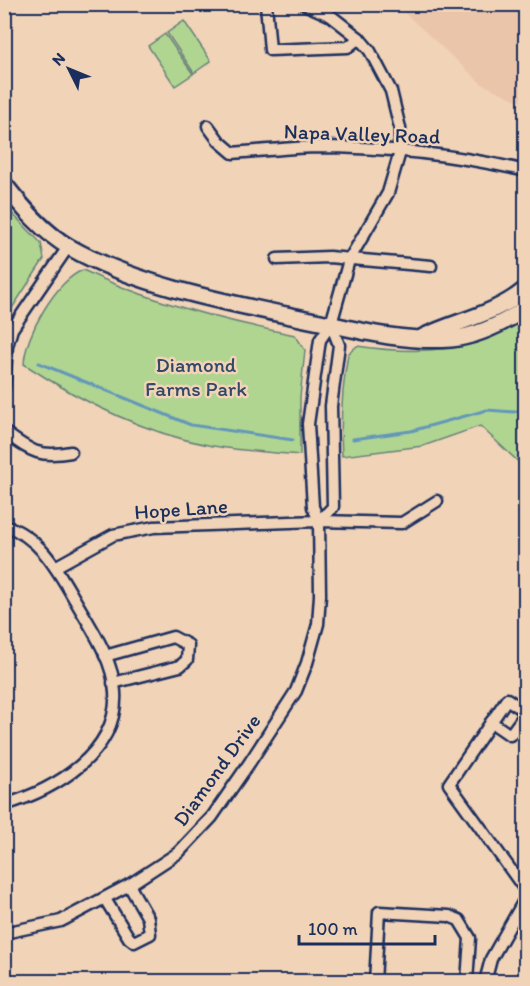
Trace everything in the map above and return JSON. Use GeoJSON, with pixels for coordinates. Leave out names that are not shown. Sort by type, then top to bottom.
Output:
{"type":"FeatureCollection","features":[{"type":"Feature","properties":{"kind":"street"},"geometry":{"type":"LineString","coordinates":[[266,4],[270,50],[348,46],[359,38]]}},
{"type":"Feature","properties":{"kind":"street"},"geometry":{"type":"LineString","coordinates":[[304,4],[331,16],[359,38],[381,67],[391,91],[400,128],[400,152],[388,194],[349,260],[331,324]]}},
{"type":"Feature","properties":{"kind":"street","name":"Napa Valley Road"},"geometry":{"type":"LineString","coordinates":[[208,126],[219,141],[233,153],[316,147],[400,152],[485,161],[525,171]]}},
{"type":"Feature","properties":{"kind":"street"},"geometry":{"type":"LineString","coordinates":[[4,184],[19,203],[68,247],[166,285],[249,308],[351,330],[420,338],[452,339],[491,327],[525,308]]}},
{"type":"Feature","properties":{"kind":"street"},"geometry":{"type":"LineString","coordinates":[[4,388],[12,329],[68,247]]}},
{"type":"Feature","properties":{"kind":"street"},"geometry":{"type":"LineString","coordinates":[[277,260],[329,257],[431,266]]}},
{"type":"Feature","properties":{"kind":"street"},"geometry":{"type":"LineString","coordinates":[[420,338],[450,324],[502,307],[525,289]]}},
{"type":"Feature","properties":{"kind":"street","name":"Diamond Drive"},"geometry":{"type":"LineString","coordinates":[[4,933],[62,921],[105,899],[172,857],[203,828],[250,762],[296,691],[318,624],[319,521],[313,507],[309,424],[320,340],[331,324]]}},
{"type":"Feature","properties":{"kind":"street","name":"Diamond Drive"},"geometry":{"type":"LineString","coordinates":[[319,521],[333,507],[331,406],[339,345],[331,324]]}},
{"type":"Feature","properties":{"kind":"street"},"geometry":{"type":"LineString","coordinates":[[4,432],[31,450],[49,456],[71,452]]}},
{"type":"Feature","properties":{"kind":"street","name":"Hope Lane"},"geometry":{"type":"LineString","coordinates":[[55,567],[113,535],[154,527],[319,521],[402,523],[437,501]]}},
{"type":"Feature","properties":{"kind":"street"},"geometry":{"type":"LineString","coordinates":[[4,525],[27,536],[55,567],[105,656],[115,691],[113,715],[96,751],[75,771],[22,800],[4,805]]}},
{"type":"Feature","properties":{"kind":"street"},"geometry":{"type":"LineString","coordinates":[[105,656],[173,637],[188,645],[188,660],[180,666],[113,683]]}},
{"type":"Feature","properties":{"kind":"street"},"geometry":{"type":"LineString","coordinates":[[491,722],[510,735],[525,712],[507,699],[491,722],[450,784],[525,891]]}},
{"type":"Feature","properties":{"kind":"street"},"geometry":{"type":"LineString","coordinates":[[105,899],[129,938],[134,942],[145,939],[150,934],[148,918],[129,885]]}},
{"type":"Feature","properties":{"kind":"street"},"geometry":{"type":"LineString","coordinates":[[485,981],[491,959],[525,897]]}},
{"type":"Feature","properties":{"kind":"street"},"geometry":{"type":"LineString","coordinates":[[375,981],[379,912],[448,916],[459,920],[470,938],[467,981]]}},
{"type":"Feature","properties":{"kind":"shaded area"},"geometry":{"type":"Polygon","coordinates":[[[396,5],[525,5],[525,104],[482,84],[396,5]]]}},
{"type":"Feature","properties":{"kind":"green space"},"geometry":{"type":"Polygon","coordinates":[[[184,21],[211,61],[194,73],[167,33],[184,21]]]}},
{"type":"Feature","properties":{"kind":"green space"},"geometry":{"type":"Polygon","coordinates":[[[165,34],[193,74],[175,86],[148,46],[165,34]]]}},
{"type":"Feature","properties":{"kind":"green space"},"geometry":{"type":"Polygon","coordinates":[[[5,206],[41,243],[44,259],[5,319],[5,206]]]}},
{"type":"Feature","properties":{"kind":"green space","name":"Diamond Farms Park"},"geometry":{"type":"Polygon","coordinates":[[[83,270],[160,301],[295,335],[305,350],[300,397],[300,455],[219,447],[159,432],[112,414],[24,364],[30,339],[44,310],[63,285],[83,270]]]}},
{"type":"Feature","properties":{"kind":"green space"},"geometry":{"type":"Polygon","coordinates":[[[525,318],[525,468],[480,426],[423,446],[342,456],[342,405],[346,367],[348,354],[357,346],[423,350],[465,345],[506,330],[525,318]]]}},
{"type":"Feature","properties":{"kind":"waterway"},"geometry":{"type":"LineString","coordinates":[[39,363],[191,425],[293,440]]}},
{"type":"Feature","properties":{"kind":"waterway"},"geometry":{"type":"LineString","coordinates":[[353,439],[411,431],[487,410],[514,412],[526,408]]}}]}
